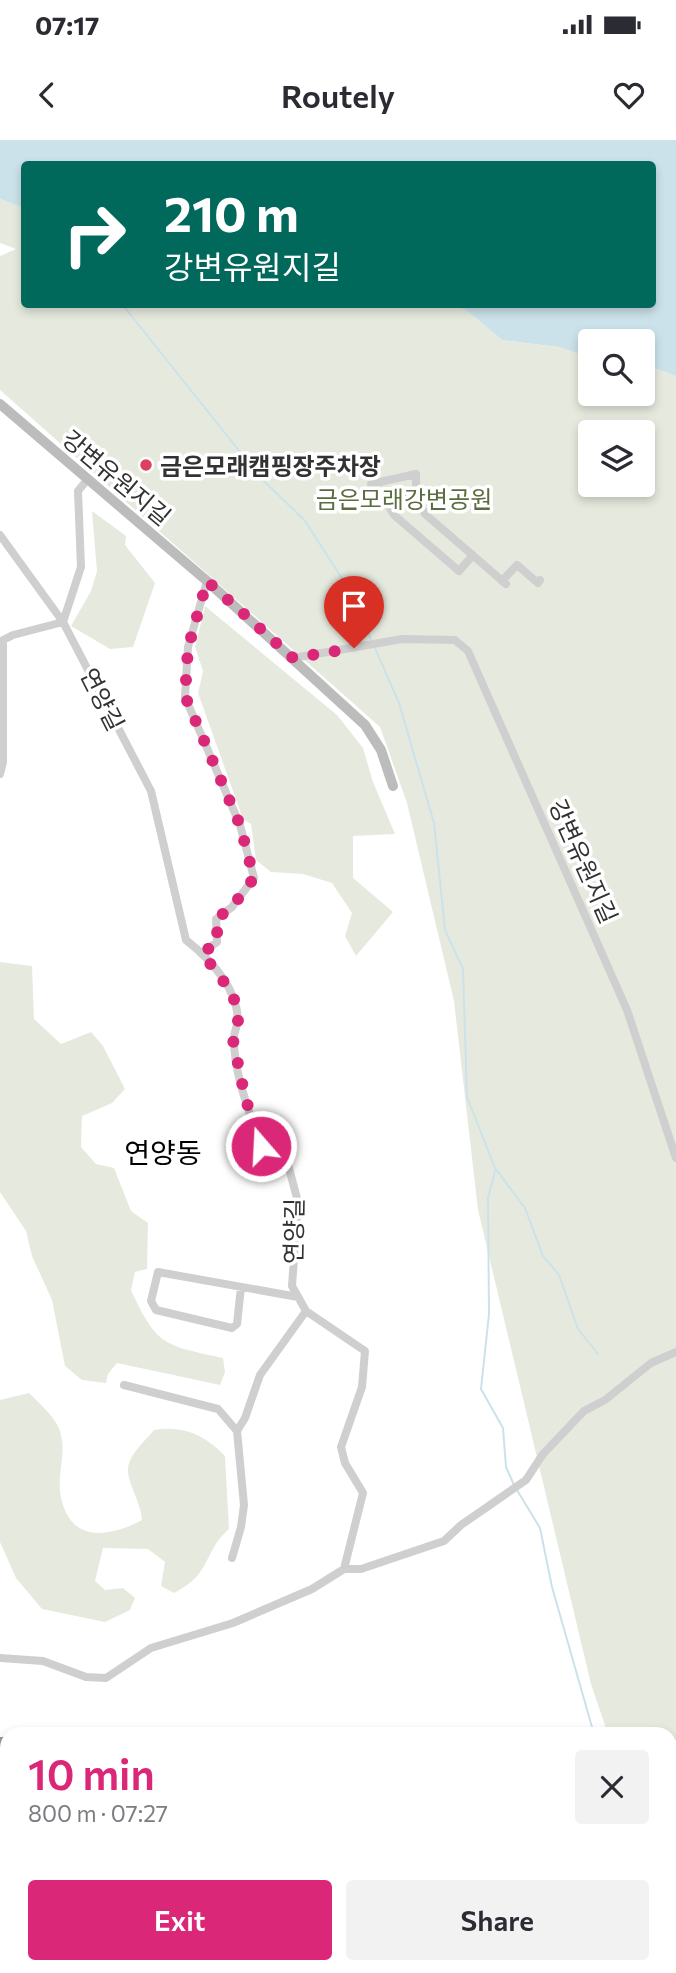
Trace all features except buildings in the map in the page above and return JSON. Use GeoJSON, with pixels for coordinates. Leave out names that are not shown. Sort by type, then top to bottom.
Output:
{"type":"FeatureCollection","features":[{"type":"Feature","properties":{"kind":"street","name":"강변유원지길"},"geometry":{"type":"LineString","coordinates":[[0,404],[207,581],[365,725],[381,750],[393,786]]}},
{"type":"Feature","properties":{"kind":"street"},"geometry":{"type":"LineString","coordinates":[[416,495],[388,505],[373,504],[370,484],[416,474],[416,495],[425,514],[504,583],[517,565],[537,583],[540,580]]}},
{"type":"Feature","properties":{"kind":"street"},"geometry":{"type":"LineString","coordinates":[[0,774],[3,762],[3,640],[63,622],[81,567],[78,491],[87,480]]}},
{"type":"Feature","properties":{"kind":"street"},"geometry":{"type":"LineString","coordinates":[[388,505],[394,515],[459,571],[472,555]]}},
{"type":"Feature","properties":{"kind":"street","name":"연양길"},"geometry":{"type":"LineString","coordinates":[[0,535],[63,622],[151,791],[186,940],[202,953],[233,994],[238,1021],[233,1040],[245,1097],[261,1146],[286,1157],[298,1202],[292,1286],[306,1311],[365,1351],[362,1387],[341,1447],[345,1463],[363,1493],[344,1569]]}},
{"type":"Feature","properties":{"kind":"street"},"geometry":{"type":"LineString","coordinates":[[202,953],[218,942],[216,919],[232,907],[254,878],[240,825],[185,696],[188,648],[207,581]]}},
{"type":"Feature","properties":{"kind":"street","name":"강변유원지길"},"geometry":{"type":"LineString","coordinates":[[293,658],[402,639],[455,640],[468,651],[627,1010],[676,1158]]}},
{"type":"Feature","properties":{"kind":"street"},"geometry":{"type":"LineString","coordinates":[[241,1287],[237,1324],[232,1328],[156,1310],[151,1301],[158,1272],[298,1297]]}},
{"type":"Feature","properties":{"kind":"street"},"geometry":{"type":"LineString","coordinates":[[237,1431],[245,1418],[260,1375],[306,1311]]}},
{"type":"Feature","properties":{"kind":"street"},"geometry":{"type":"LineString","coordinates":[[0,1658],[43,1661],[86,1677],[106,1678],[151,1648],[257,1613],[312,1589],[344,1569],[361,1569],[444,1542],[461,1525],[518,1485],[584,1411],[605,1400],[651,1363],[676,1352]]}},
{"type":"Feature","properties":{"kind":"street"},"geometry":{"type":"LineString","coordinates":[[124,1385],[218,1409],[237,1431],[244,1505],[232,1558]]}},
{"type":"Feature","properties":{"kind":"green space","name":"금은모래강변공원"},"geometry":{"type":"Polygon","coordinates":[[[0,199],[21,207],[21,308],[460,308],[502,340],[558,347],[578,353],[578,406],[655,406],[655,368],[676,376],[676,1727],[606,1727],[591,1684],[478,1210],[454,1001],[407,803],[380,727],[0,390],[0,256],[16,249],[0,243],[0,199]]]}},
{"type":"Feature","properties":{"kind":"green space"},"geometry":{"type":"Polygon","coordinates":[[[92,511],[126,536],[125,545],[155,583],[133,647],[110,649],[71,626],[91,591],[97,571],[92,511]]]}},
{"type":"Feature","properties":{"kind":"green space"},"geometry":{"type":"Polygon","coordinates":[[[205,606],[337,715],[363,748],[373,782],[395,834],[353,836],[353,878],[393,912],[356,956],[345,936],[352,913],[332,883],[303,874],[271,872],[256,860],[251,824],[243,819],[198,693],[203,671],[195,647],[205,606]]]}},
{"type":"Feature","properties":{"kind":"green space"},"geometry":{"type":"Polygon","coordinates":[[[0,962],[32,966],[34,1019],[61,1044],[91,1032],[103,1046],[125,1089],[112,1103],[82,1116],[81,1147],[96,1164],[114,1168],[131,1211],[148,1223],[147,1269],[135,1272],[131,1290],[148,1323],[156,1333],[175,1346],[223,1358],[225,1372],[220,1385],[117,1363],[108,1374],[106,1383],[82,1380],[65,1366],[52,1300],[32,1256],[26,1231],[0,1192],[0,962]]]}},
{"type":"Feature","properties":{"kind":"green space"},"geometry":{"type":"Polygon","coordinates":[[[29,1393],[45,1408],[61,1434],[60,1491],[64,1508],[71,1520],[90,1532],[115,1531],[142,1520],[128,1466],[137,1449],[154,1430],[175,1429],[193,1433],[210,1442],[225,1456],[229,1529],[220,1538],[195,1578],[174,1593],[161,1586],[165,1562],[148,1549],[103,1548],[95,1581],[105,1590],[123,1588],[135,1598],[130,1610],[105,1622],[42,1609],[16,1578],[0,1542],[0,1400],[29,1393]]]}},
{"type":"Feature","properties":{"kind":"water"},"geometry":{"type":"Polygon","coordinates":[[[0,140],[676,140],[676,376],[655,368],[655,329],[578,329],[578,353],[558,347],[502,340],[460,308],[656,308],[656,161],[21,161],[21,207],[0,199],[0,140]]]}},
{"type":"Feature","properties":{"kind":"waterway"},"geometry":{"type":"LineString","coordinates":[[125,308],[260,477],[305,521],[350,591],[371,640]]}},
{"type":"Feature","properties":{"kind":"waterway"},"geometry":{"type":"LineString","coordinates":[[375,648],[399,703],[434,823],[445,930],[463,969],[467,1097],[495,1168],[525,1208],[543,1256],[559,1275],[578,1329],[598,1354]]}},
{"type":"Feature","properties":{"kind":"waterway"},"geometry":{"type":"LineString","coordinates":[[495,1171],[488,1198],[489,1314],[481,1389],[503,1428],[506,1467],[514,1485]]}},
{"type":"Feature","properties":{"kind":"waterway"},"geometry":{"type":"LineString","coordinates":[[517,1490],[540,1528],[552,1587],[592,1727]]}},
{"type":"Feature","properties":{"kind":"place","name":"금은모래캠핑장주차장"},"geometry":{"type":"Point","coordinates":[146,465]}},
{"type":"Feature","properties":{"kind":"district","name":"연양동"},"geometry":{"type":"Point","coordinates":[163,1152]}},
{"type":"Feature","properties":{"kind":"route"},"geometry":{"type":"LineString","coordinates":[[261,1146],[245,1097],[233,1040],[238,1021],[233,994],[202,953],[218,942],[216,919],[232,907],[254,878],[240,825],[185,696],[188,648],[207,581],[293,658],[354,648]]}}]}
